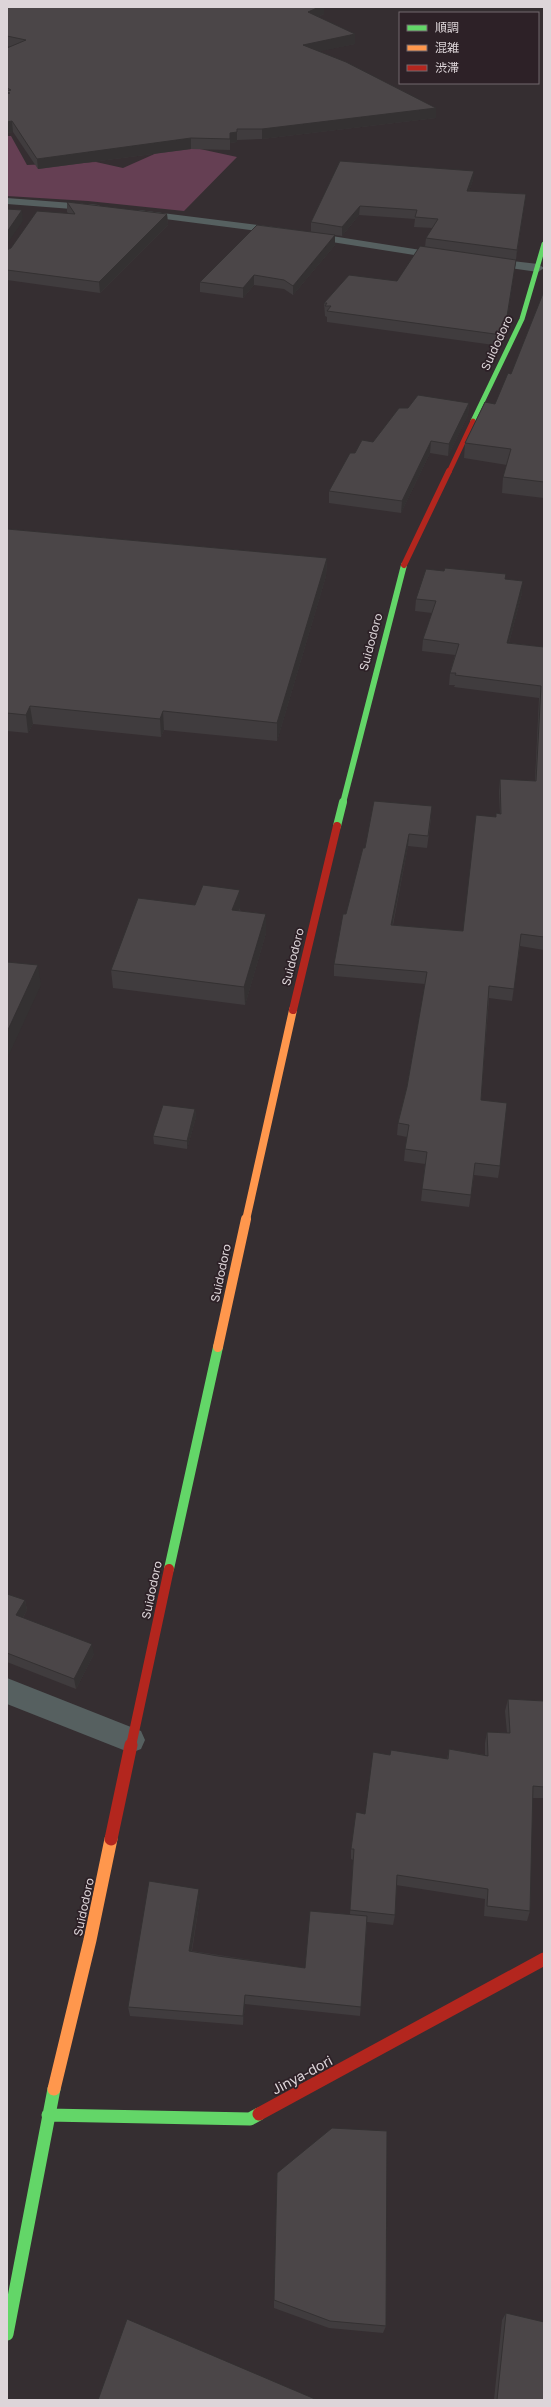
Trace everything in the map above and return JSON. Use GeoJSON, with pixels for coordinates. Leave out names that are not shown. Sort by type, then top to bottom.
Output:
{"type":"FeatureCollection","features":[{"type":"Feature","properties":{"kind":"street"},"geometry":{"type":"LineString","coordinates":[[7,201],[112,210]]}},
{"type":"Feature","properties":{"kind":"street"},"geometry":{"type":"LineString","coordinates":[[33,217],[42,204]]}},
{"type":"Feature","properties":{"kind":"street"},"geometry":{"type":"LineString","coordinates":[[127,212],[280,231],[454,258]]}},
{"type":"Feature","properties":{"kind":"street","name":"Suidodoro"},"geometry":{"type":"LineString","coordinates":[[7,2334],[48,2115],[90,1940],[131,1740],[278,1072],[366,707],[407,559],[522,318],[544,244]]}},
{"type":"Feature","properties":{"kind":"street"},"geometry":{"type":"LineString","coordinates":[[477,261],[538,268]]}},
{"type":"Feature","properties":{"kind":"street"},"geometry":{"type":"LineString","coordinates":[[7,1691],[131,1740]]}},
{"type":"Feature","properties":{"kind":"street","name":"Jinya-dori"},"geometry":{"type":"LineString","coordinates":[[48,2115],[250,2119],[544,1959]]}},
{"type":"Feature","properties":{"kind":"shaded area"},"geometry":{"type":"Polygon","coordinates":[[[7,136],[11,136],[27,165],[96,162],[123,168],[177,144],[237,157],[184,211],[88,201],[7,196],[7,136]]]}},
{"type":"Feature","properties":{"kind":"building"},"geometry":{"type":"Polygon","coordinates":[[[7,7],[319,7],[308,12],[355,34],[303,45],[346,62],[436,108],[262,129],[237,129],[237,132],[230,133],[230,139],[191,138],[37,159],[12,121],[7,122],[7,94],[10,93],[7,91],[11,90],[7,88],[7,48],[26,40],[7,36],[7,7]]]}},
{"type":"Feature","properties":{"kind":"building"},"geometry":{"type":"Polygon","coordinates":[[[340,161],[474,171],[467,191],[526,194],[517,250],[426,238],[438,219],[415,217],[417,210],[360,206],[342,227],[311,222],[340,161]]]}},
{"type":"Feature","properties":{"kind":"building"},"geometry":{"type":"Polygon","coordinates":[[[67,202],[167,214],[99,282],[7,270],[7,250],[11,248],[37,211],[75,214],[67,202]]]}},
{"type":"Feature","properties":{"kind":"building"},"geometry":{"type":"Polygon","coordinates":[[[7,209],[22,210],[7,232],[7,209]]]}},
{"type":"Feature","properties":{"kind":"building"},"geometry":{"type":"Polygon","coordinates":[[[257,225],[335,235],[293,286],[284,280],[254,275],[243,288],[200,282],[257,225]]]}},
{"type":"Feature","properties":{"kind":"building"},"geometry":{"type":"Polygon","coordinates":[[[420,246],[516,260],[505,329],[502,335],[327,311],[331,306],[325,306],[327,303],[324,303],[349,275],[397,281],[420,246]]]}},
{"type":"Feature","properties":{"kind":"building"},"geometry":{"type":"Polygon","coordinates":[[[544,291],[544,482],[503,477],[511,449],[465,443],[485,402],[495,404],[508,373],[511,374],[544,291]]]}},
{"type":"Feature","properties":{"kind":"building"},"geometry":{"type":"Polygon","coordinates":[[[418,395],[469,403],[449,444],[431,441],[402,501],[329,491],[350,453],[355,453],[362,440],[373,442],[399,408],[408,408],[418,395]]]}},
{"type":"Feature","properties":{"kind":"building"},"geometry":{"type":"Polygon","coordinates":[[[7,529],[327,558],[277,723],[163,711],[160,719],[30,706],[26,715],[7,713],[7,529]]]}},
{"type":"Feature","properties":{"kind":"building"},"geometry":{"type":"Polygon","coordinates":[[[445,568],[506,574],[505,579],[523,581],[507,643],[544,647],[544,937],[521,934],[514,989],[489,986],[481,1100],[507,1103],[500,1166],[475,1163],[471,1195],[422,1189],[427,1152],[405,1149],[409,1125],[398,1123],[407,1087],[427,972],[334,964],[343,914],[346,914],[363,848],[365,848],[374,801],[432,806],[428,836],[409,834],[391,925],[463,931],[476,815],[496,817],[496,813],[501,814],[500,779],[536,781],[541,686],[455,675],[456,673],[450,673],[459,644],[423,639],[436,601],[416,599],[426,569],[444,571],[445,568]]]}},
{"type":"Feature","properties":{"kind":"building"},"geometry":{"type":"Polygon","coordinates":[[[203,885],[240,890],[232,910],[266,914],[244,987],[111,970],[138,898],[195,905],[203,885]]]}},
{"type":"Feature","properties":{"kind":"building"},"geometry":{"type":"Polygon","coordinates":[[[7,962],[38,965],[7,1032],[7,962]]]}},
{"type":"Feature","properties":{"kind":"building"},"geometry":{"type":"Polygon","coordinates":[[[163,1105],[195,1109],[187,1141],[153,1136],[163,1105]]]}},
{"type":"Feature","properties":{"kind":"building"},"geometry":{"type":"Polygon","coordinates":[[[7,1594],[25,1600],[16,1615],[92,1644],[74,1679],[7,1653],[7,1594]]]}},
{"type":"Feature","properties":{"kind":"building"},"geometry":{"type":"Polygon","coordinates":[[[508,1699],[544,1701],[544,1787],[533,1786],[530,1911],[487,1906],[488,1889],[397,1875],[395,1915],[350,1910],[354,1849],[351,1849],[356,1812],[365,1814],[373,1752],[390,1755],[391,1750],[448,1759],[449,1749],[488,1756],[487,1732],[510,1733],[508,1699]]]}},
{"type":"Feature","properties":{"kind":"building"},"geometry":{"type":"Polygon","coordinates":[[[149,1881],[199,1889],[189,1951],[218,1956],[305,1968],[310,1911],[367,1916],[361,2007],[245,1995],[243,2016],[128,2007],[149,1881]]]}},
{"type":"Feature","properties":{"kind":"building"},"geometry":{"type":"Polygon","coordinates":[[[332,2128],[387,2131],[386,2326],[330,2321],[274,2300],[277,2173],[332,2128]]]}},
{"type":"Feature","properties":{"kind":"building"},"geometry":{"type":"Polygon","coordinates":[[[506,2313],[544,2322],[544,2400],[497,2400],[506,2313]]]}},
{"type":"Feature","properties":{"kind":"building"},"geometry":{"type":"Polygon","coordinates":[[[127,2319],[315,2399],[98,2400],[127,2319]]]}},
{"type":"Feature","properties":{"kind":"traffic: fast"},"geometry":{"type":"LineString","coordinates":[[473,421],[522,319],[544,244]]}},
{"type":"Feature","properties":{"kind":"traffic: fast"},"geometry":{"type":"LineString","coordinates":[[337,826],[366,707],[404,565]]}},
{"type":"Feature","properties":{"kind":"traffic: fast"},"geometry":{"type":"LineString","coordinates":[[169,1569],[218,1347]]}},
{"type":"Feature","properties":{"kind":"traffic: fast"},"geometry":{"type":"LineString","coordinates":[[7,2334],[54,2089]]}},
{"type":"Feature","properties":{"kind":"traffic: fast"},"geometry":{"type":"LineString","coordinates":[[48,2115],[250,2119],[259,2114]]}},
{"type":"Feature","properties":{"kind":"traffic: slow"},"geometry":{"type":"LineString","coordinates":[[218,1347],[293,1010]]}},
{"type":"Feature","properties":{"kind":"traffic: slow"},"geometry":{"type":"LineString","coordinates":[[54,2089],[90,1940],[111,1839]]}},
{"type":"Feature","properties":{"kind":"traffic: jam"},"geometry":{"type":"LineString","coordinates":[[404,565],[473,421]]}},
{"type":"Feature","properties":{"kind":"traffic: jam"},"geometry":{"type":"LineString","coordinates":[[293,1010],[337,826]]}},
{"type":"Feature","properties":{"kind":"traffic: jam"},"geometry":{"type":"LineString","coordinates":[[111,1839],[169,1569]]}},
{"type":"Feature","properties":{"kind":"traffic: jam"},"geometry":{"type":"LineString","coordinates":[[259,2114],[544,1959]]}}]}
